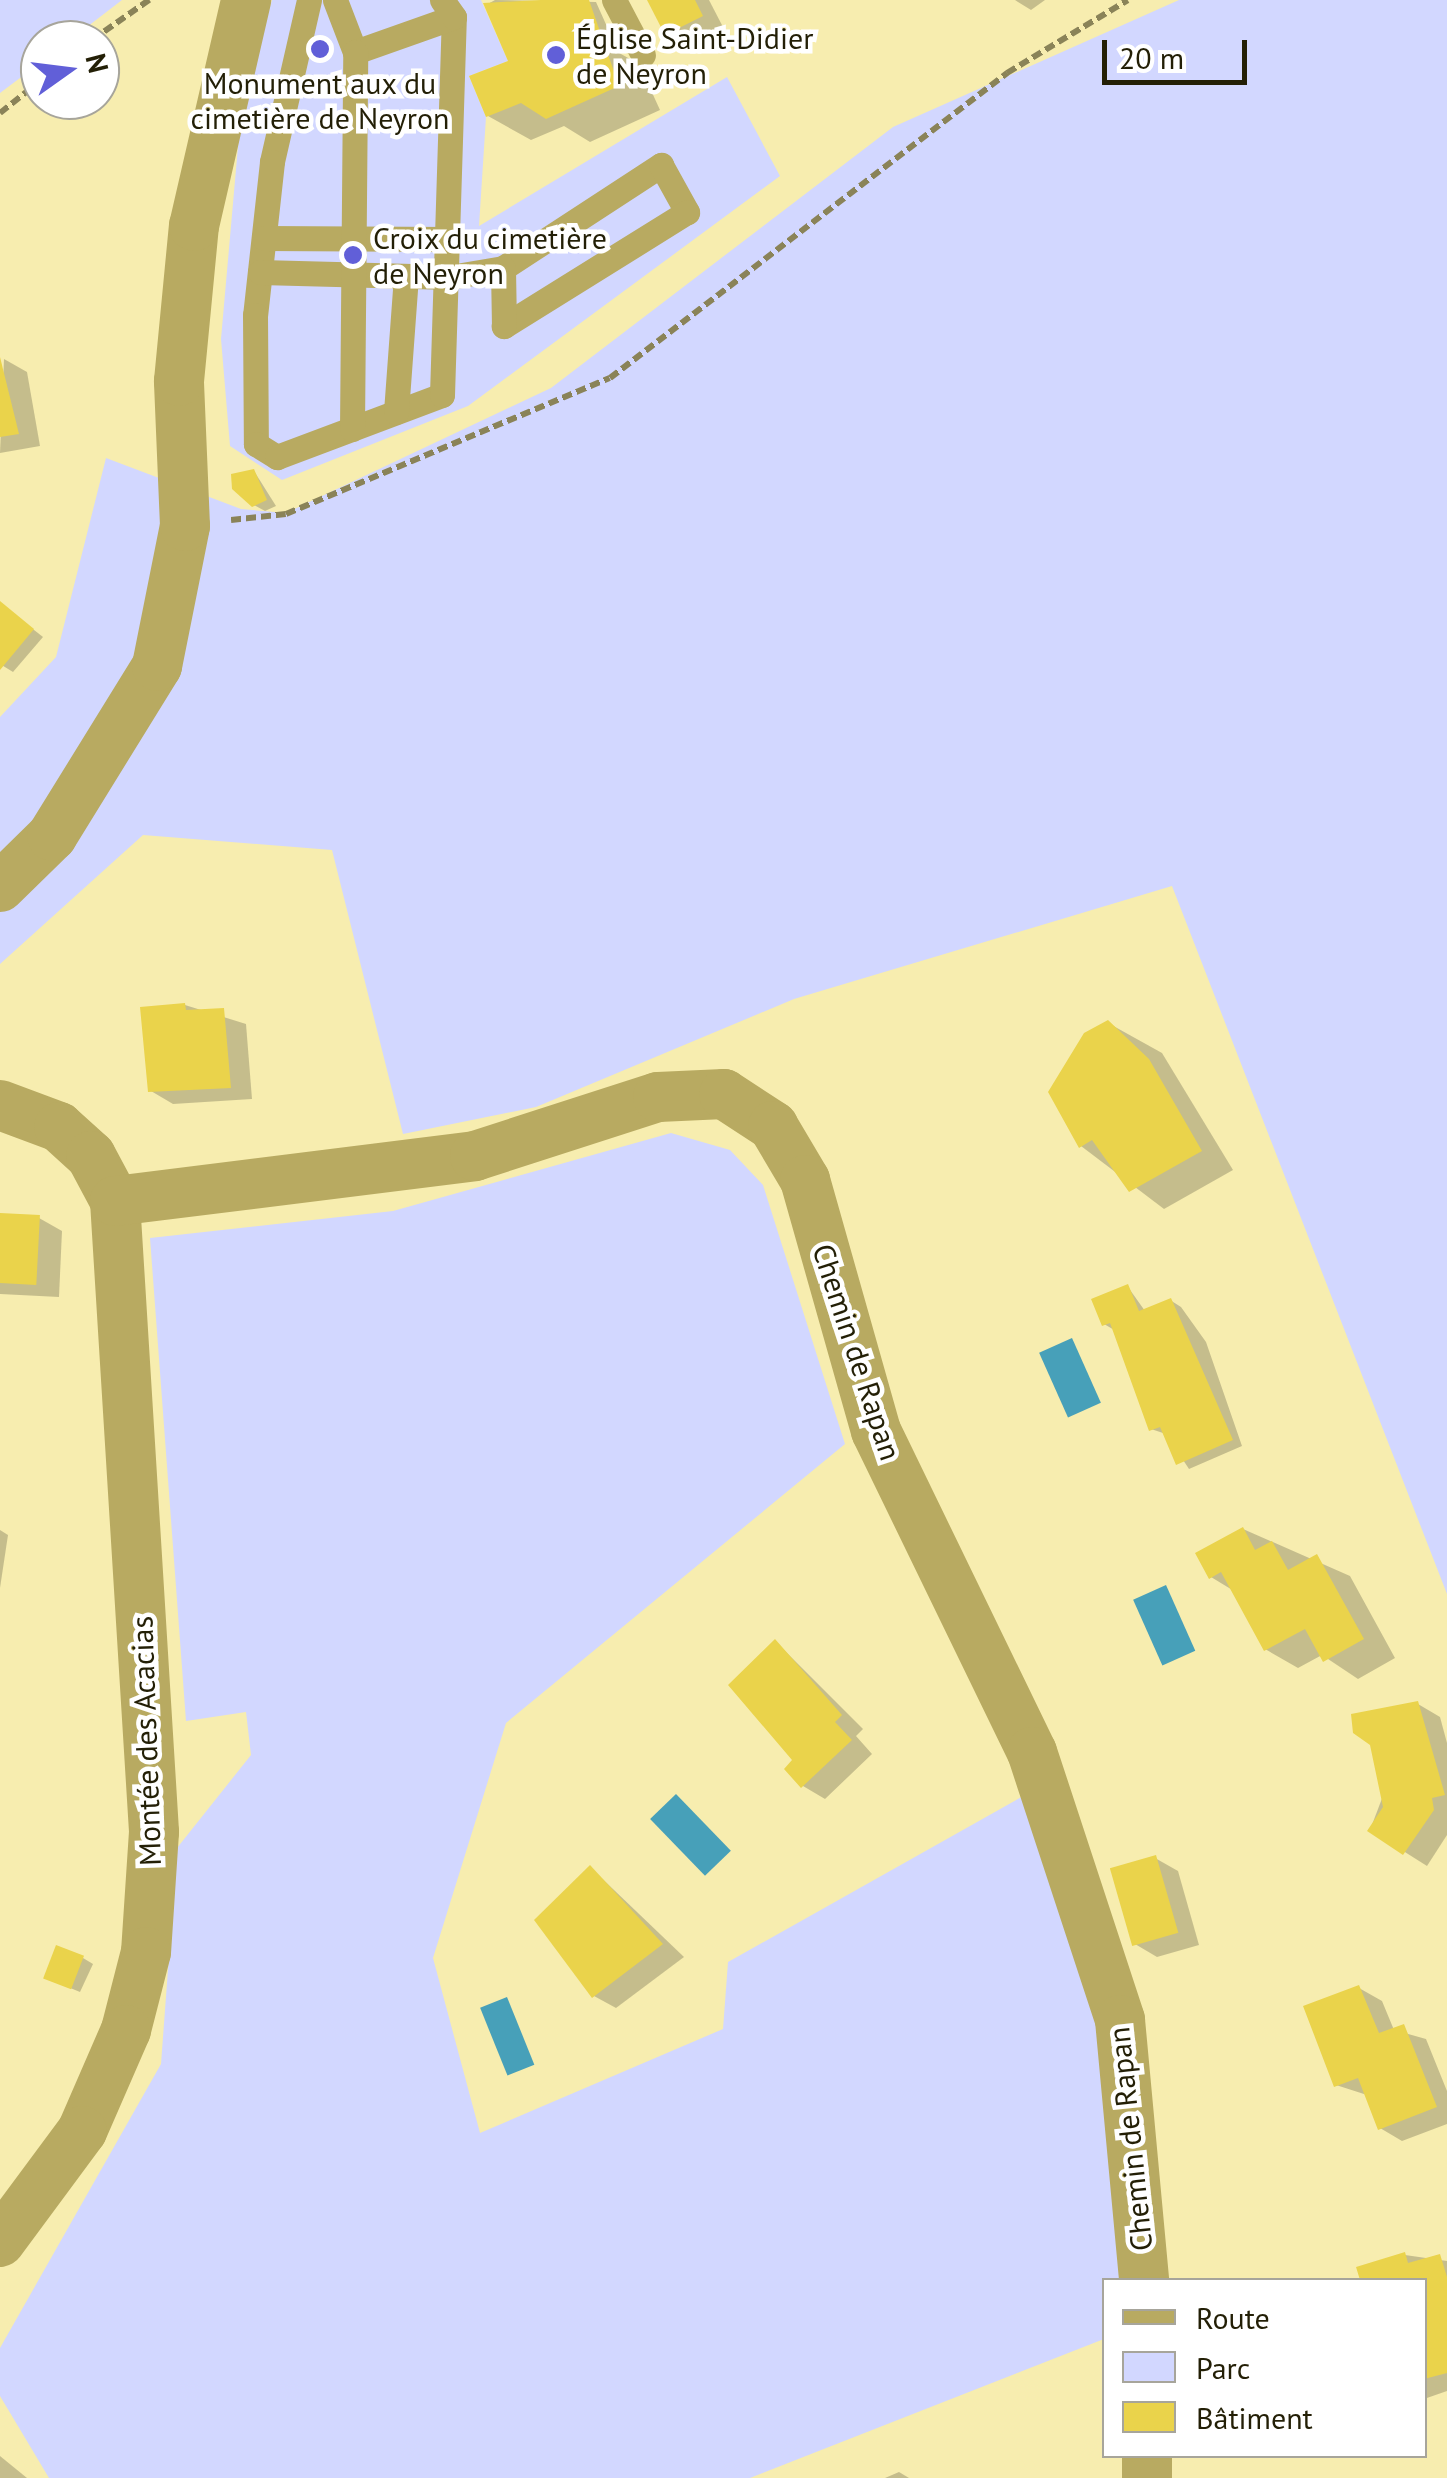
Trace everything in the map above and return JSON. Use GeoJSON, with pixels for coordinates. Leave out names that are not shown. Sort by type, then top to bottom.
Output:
{"type":"FeatureCollection","features":[{"type":"Feature","properties":{"kind":"street"},"geometry":{"type":"LineString","coordinates":[[0,887],[52,836],[156,666],[185,526],[179,380],[194,226],[246,0]]}},
{"type":"Feature","properties":{"kind":"street","name":"Chemin de Rapan"},"geometry":{"type":"LineString","coordinates":[[115,1201],[475,1156],[658,1097],[724,1094],[773,1126],[805,1180],[876,1432],[1032,1752],[1109,1987],[1135,2129],[1144,2278]]}},
{"type":"Feature","properties":{"kind":"street"},"geometry":{"type":"LineString","coordinates":[[0,1106],[59,1127],[91,1156],[115,1201]]}},
{"type":"Feature","properties":{"kind":"street","name":"Montée des Acacias"},"geometry":{"type":"LineString","coordinates":[[0,2242],[82,2131],[126,2030],[146,1952],[154,1832],[149,1698],[115,1201]]}},
{"type":"Feature","properties":{"kind":"lane"},"geometry":{"type":"LineString","coordinates":[[308,0],[260,272],[256,444],[277,457],[442,395],[450,277],[448,8],[355,52]]}},
{"type":"Feature","properties":{"kind":"lane"},"geometry":{"type":"LineString","coordinates":[[336,0],[355,52],[352,429]]}},
{"type":"Feature","properties":{"kind":"lane"},"geometry":{"type":"LineString","coordinates":[[614,0],[643,55]]}},
{"type":"Feature","properties":{"kind":"lane"},"geometry":{"type":"LineString","coordinates":[[260,272],[450,277],[503,268],[660,165],[687,212],[504,326],[503,268]]}},
{"type":"Feature","properties":{"kind":"lane"},"geometry":{"type":"LineString","coordinates":[[264,238],[450,238]]}},
{"type":"Feature","properties":{"kind":"lane"},"geometry":{"type":"LineString","coordinates":[[396,412],[406,276]]}},
{"type":"Feature","properties":{"kind":"path"},"geometry":{"type":"LineString","coordinates":[[120,21],[150,0]]}},
{"type":"Feature","properties":{"kind":"path"},"geometry":{"type":"LineString","coordinates":[[185,526],[286,514],[610,378],[1006,73],[1128,0]]}},
{"type":"Feature","properties":{"kind":"path"},"geometry":{"type":"LineString","coordinates":[[0,114],[20,98]]}},
{"type":"Feature","properties":{"kind":"green space"},"geometry":{"type":"Polygon","coordinates":[[[0,0],[122,0],[96,20],[20,20],[20,78],[0,93],[0,0]]]}},
{"type":"Feature","properties":{"kind":"green space"},"geometry":{"type":"Polygon","coordinates":[[[272,0],[481,0],[508,61],[469,76],[486,117],[479,226],[727,77],[780,176],[468,406],[282,480],[230,446],[221,339],[243,90],[272,0]]]}},
{"type":"Feature","properties":{"kind":"green space"},"geometry":{"type":"Polygon","coordinates":[[[1179,0],[1447,0],[1447,1594],[1172,886],[794,999],[536,1107],[403,1134],[332,850],[143,835],[0,964],[0,717],[56,657],[106,458],[241,509],[286,513],[551,388],[893,127],[1179,0]]]}},
{"type":"Feature","properties":{"kind":"green space"},"geometry":{"type":"Polygon","coordinates":[[[671,1133],[730,1150],[763,1185],[845,1444],[506,1723],[433,1958],[480,2133],[723,2029],[728,1962],[1025,1795],[1104,2036],[1128,2278],[1102,2278],[1102,2340],[750,2478],[49,2478],[0,2396],[0,2348],[161,2064],[177,1848],[251,1755],[246,1712],[186,1721],[150,1238],[393,1211],[671,1133]]]}},
{"type":"Feature","properties":{"kind":"shaded area"},"geometry":{"type":"Polygon","coordinates":[[[1072,1338],[1101,1403],[1068,1418],[1039,1353],[1072,1338]]]}},
{"type":"Feature","properties":{"kind":"shaded area"},"geometry":{"type":"Polygon","coordinates":[[[1166,1585],[1195,1651],[1162,1665],[1133,1600],[1166,1585]]]}},
{"type":"Feature","properties":{"kind":"shaded area"},"geometry":{"type":"Polygon","coordinates":[[[676,1794],[731,1851],[705,1876],[650,1819],[676,1794]]]}},
{"type":"Feature","properties":{"kind":"shaded area"},"geometry":{"type":"Polygon","coordinates":[[[507,1997],[534,2065],[507,2076],[480,2008],[507,1997]]]}},
{"type":"Feature","properties":{"kind":"building","name":"Église Saint-Didier de Neyron"},"geometry":{"type":"Polygon","coordinates":[[[589,0],[619,86],[546,119],[521,103],[486,117],[469,76],[508,61],[483,3],[589,0]]]}},
{"type":"Feature","properties":{"kind":"building"},"geometry":{"type":"Polygon","coordinates":[[[647,0],[695,0],[703,16],[665,35],[647,0]]]}},
{"type":"Feature","properties":{"kind":"building"},"geometry":{"type":"Polygon","coordinates":[[[0,357],[19,434],[0,437],[0,357]]]}},
{"type":"Feature","properties":{"kind":"building"},"geometry":{"type":"Polygon","coordinates":[[[254,469],[267,500],[252,507],[232,489],[231,474],[254,469]]]}},
{"type":"Feature","properties":{"kind":"building"},"geometry":{"type":"Polygon","coordinates":[[[0,601],[34,629],[0,670],[0,601]]]}},
{"type":"Feature","properties":{"kind":"building"},"geometry":{"type":"Polygon","coordinates":[[[185,1003],[186,1010],[224,1008],[231,1088],[148,1092],[140,1007],[185,1003]]]}},
{"type":"Feature","properties":{"kind":"building"},"geometry":{"type":"Polygon","coordinates":[[[1108,1020],[1149,1059],[1202,1151],[1129,1192],[1092,1140],[1079,1148],[1048,1092],[1084,1033],[1108,1020]]]}},
{"type":"Feature","properties":{"kind":"building"},"geometry":{"type":"Polygon","coordinates":[[[0,1213],[40,1215],[36,1285],[0,1283],[0,1213]]]}},
{"type":"Feature","properties":{"kind":"building"},"geometry":{"type":"Polygon","coordinates":[[[1128,1284],[1139,1311],[1171,1298],[1233,1440],[1176,1465],[1160,1427],[1149,1431],[1110,1323],[1102,1326],[1091,1299],[1128,1284]]]}},
{"type":"Feature","properties":{"kind":"building"},"geometry":{"type":"Polygon","coordinates":[[[1243,1527],[1255,1550],[1272,1541],[1288,1570],[1317,1554],[1364,1639],[1323,1662],[1305,1629],[1264,1651],[1221,1572],[1209,1579],[1195,1553],[1243,1527]]]}},
{"type":"Feature","properties":{"kind":"building"},"geometry":{"type":"Polygon","coordinates":[[[775,1639],[842,1715],[835,1722],[852,1740],[801,1788],[784,1769],[792,1760],[728,1685],[775,1639]]]}},
{"type":"Feature","properties":{"kind":"building"},"geometry":{"type":"Polygon","coordinates":[[[1418,1701],[1445,1795],[1432,1798],[1434,1810],[1403,1855],[1367,1831],[1383,1807],[1370,1745],[1353,1733],[1351,1714],[1418,1701]]]}},
{"type":"Feature","properties":{"kind":"building"},"geometry":{"type":"Polygon","coordinates":[[[1156,1855],[1178,1933],[1132,1946],[1110,1868],[1156,1855]]]}},
{"type":"Feature","properties":{"kind":"building"},"geometry":{"type":"Polygon","coordinates":[[[590,1865],[663,1944],[592,1998],[534,1920],[590,1865]]]}},
{"type":"Feature","properties":{"kind":"building"},"geometry":{"type":"Polygon","coordinates":[[[56,1945],[84,1956],[71,1989],[43,1979],[56,1945]]]}},
{"type":"Feature","properties":{"kind":"building"},"geometry":{"type":"Polygon","coordinates":[[[1359,1985],[1379,2033],[1404,2024],[1437,2107],[1378,2130],[1358,2078],[1334,2087],[1303,2006],[1359,1985]]]}},
{"type":"Feature","properties":{"kind":"building"},"geometry":{"type":"Polygon","coordinates":[[[1405,2252],[1408,2263],[1440,2254],[1447,2277],[1447,2373],[1427,2378],[1427,2278],[1359,2278],[1356,2267],[1405,2252]]]}},
{"type":"Feature","properties":{"kind":"place","name":"Monument aux du cimetière de Neyron"},"geometry":{"type":"Point","coordinates":[320,49]}},
{"type":"Feature","properties":{"kind":"place","name":"Église Saint-Didier de Neyron"},"geometry":{"type":"Point","coordinates":[556,55]}},
{"type":"Feature","properties":{"kind":"place","name":"Croix du cimetière de Neyron"},"geometry":{"type":"Point","coordinates":[353,255]}}]}
